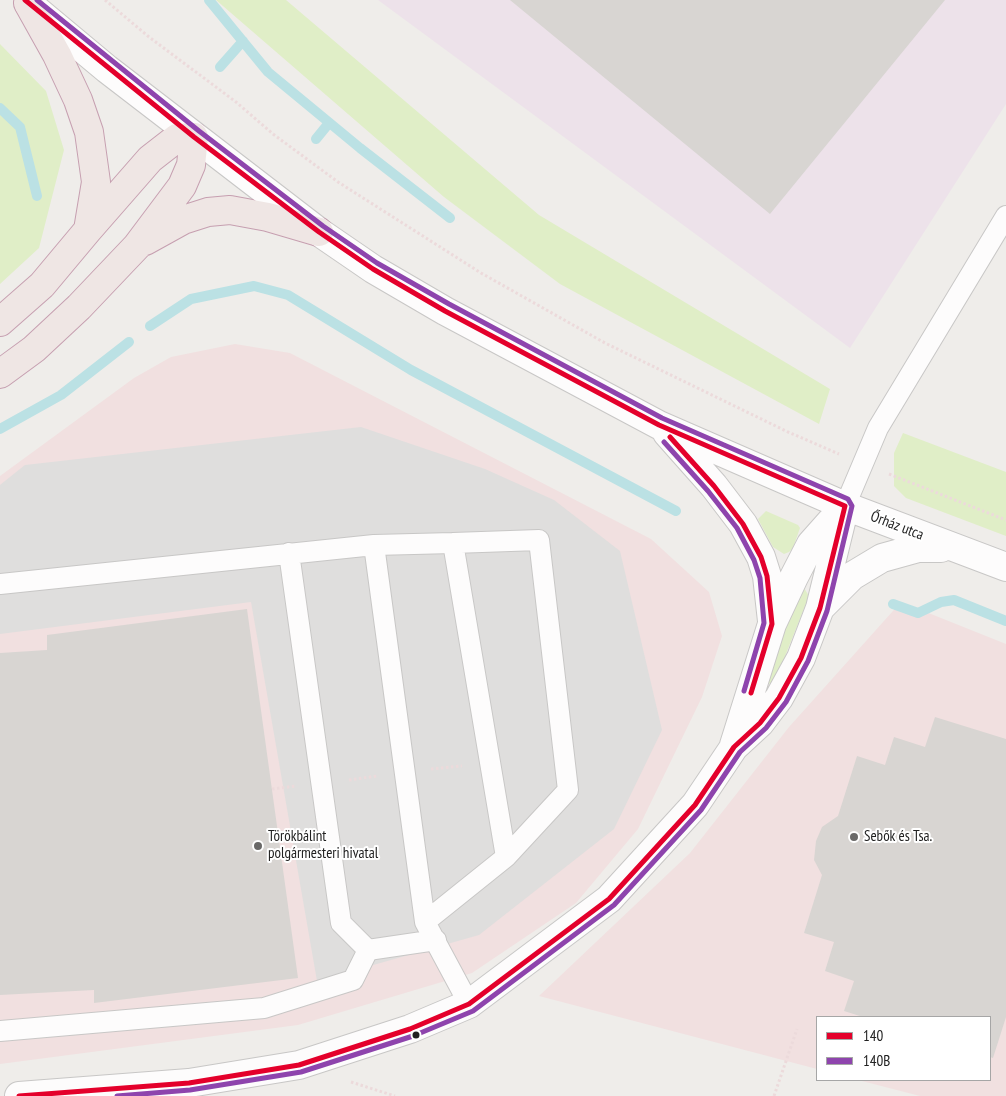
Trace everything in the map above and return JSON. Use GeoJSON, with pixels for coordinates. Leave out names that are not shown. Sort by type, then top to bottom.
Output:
{"type":"FeatureCollection","features":[{"type":"Feature","properties":{"kind":"highway"},"geometry":{"type":"LineString","coordinates":[[26,2],[57,55],[78,100],[89,132],[96,182],[88,230]]}},
{"type":"Feature","properties":{"kind":"highway"},"geometry":{"type":"LineString","coordinates":[[0,322],[42,285],[150,159],[177,138],[194,137],[191,165],[182,186],[137,246],[34,349],[0,374]]}},
{"type":"Feature","properties":{"kind":"highway"},"geometry":{"type":"LineString","coordinates":[[137,246],[183,220],[208,212],[230,210],[268,217],[319,232]]}},
{"type":"Feature","properties":{"kind":"street","name":"Őrház utca"},"geometry":{"type":"LineString","coordinates":[[26,2],[194,137],[319,232],[373,269],[445,312],[659,425],[845,506],[951,548],[1006,567]]}},
{"type":"Feature","properties":{"kind":"street"},"geometry":{"type":"LineString","coordinates":[[659,425],[714,486],[752,540],[761,557],[767,576],[772,624]]}},
{"type":"Feature","properties":{"kind":"street"},"geometry":{"type":"LineString","coordinates":[[19,1096],[189,1083],[299,1065],[410,1028],[469,1004],[609,900],[695,805],[734,747],[760,723],[779,698],[801,658],[820,608],[845,506]]}},
{"type":"Feature","properties":{"kind":"street"},"geometry":{"type":"LineString","coordinates":[[734,747],[772,624],[811,544],[845,506]]}},
{"type":"Feature","properties":{"kind":"street"},"geometry":{"type":"LineString","coordinates":[[820,608],[852,576],[882,558],[918,548],[951,548]]}},
{"type":"Feature","properties":{"kind":"lane"},"geometry":{"type":"LineString","coordinates":[[845,506],[878,428],[1006,216]]}},
{"type":"Feature","properties":{"kind":"lane"},"geometry":{"type":"LineString","coordinates":[[0,584],[374,545],[539,540],[568,790],[506,857],[425,922]]}},
{"type":"Feature","properties":{"kind":"lane"},"geometry":{"type":"LineString","coordinates":[[453,543],[506,857]]}},
{"type":"Feature","properties":{"kind":"lane"},"geometry":{"type":"LineString","coordinates":[[374,545],[425,922],[469,1004]]}},
{"type":"Feature","properties":{"kind":"lane"},"geometry":{"type":"LineString","coordinates":[[290,553],[342,923],[368,950]]}},
{"type":"Feature","properties":{"kind":"lane"},"geometry":{"type":"LineString","coordinates":[[368,950],[436,940]]}},
{"type":"Feature","properties":{"kind":"lane"},"geometry":{"type":"LineString","coordinates":[[0,1031],[264,1008],[352,980],[368,950]]}},
{"type":"Feature","properties":{"kind":"path"},"geometry":{"type":"LineString","coordinates":[[105,0],[149,37],[236,102],[273,134],[338,182],[481,273],[605,343],[788,432],[862,464],[1006,520]]}},
{"type":"Feature","properties":{"kind":"path"},"geometry":{"type":"LineString","coordinates":[[774,1096],[797,1029]]}},
{"type":"Feature","properties":{"kind":"shaded area"},"geometry":{"type":"Polygon","coordinates":[[[378,0],[1006,0],[1006,104],[850,348],[378,0]]]}},
{"type":"Feature","properties":{"kind":"shaded area"},"geometry":{"type":"Polygon","coordinates":[[[235,344],[290,353],[651,539],[709,592],[722,636],[702,697],[638,829],[576,903],[472,973],[298,1025],[0,1064],[0,476],[134,378],[171,357],[235,344]]]}},
{"type":"Feature","properties":{"kind":"shaded area"},"geometry":{"type":"Polygon","coordinates":[[[361,427],[485,469],[554,500],[620,551],[662,730],[614,829],[479,935],[317,981],[251,602],[0,634],[0,485],[25,465],[361,427]]]}},
{"type":"Feature","properties":{"kind":"shaded area","name":"Sebők és Tsa."},"geometry":{"type":"Polygon","coordinates":[[[901,602],[1006,644],[1006,1096],[920,1096],[862,1081],[991,1081],[991,1016],[816,1016],[816,1069],[539,996],[690,853],[789,727],[901,602]]]}},
{"type":"Feature","properties":{"kind":"green space"},"geometry":{"type":"Polygon","coordinates":[[[216,0],[286,0],[539,215],[830,389],[819,424],[560,284],[444,197],[216,0]]]}},
{"type":"Feature","properties":{"kind":"green space"},"geometry":{"type":"Polygon","coordinates":[[[0,44],[46,91],[64,150],[39,248],[0,284],[0,44]]]}},
{"type":"Feature","properties":{"kind":"green space"},"geometry":{"type":"Polygon","coordinates":[[[903,433],[1006,472],[1006,536],[906,498],[894,486],[894,453],[903,433]]]}},
{"type":"Feature","properties":{"kind":"green space"},"geometry":{"type":"Polygon","coordinates":[[[766,511],[798,525],[800,528],[793,548],[789,552],[784,554],[773,547],[758,519],[766,511]]]}},
{"type":"Feature","properties":{"kind":"green space"},"geometry":{"type":"Polygon","coordinates":[[[804,588],[809,596],[776,679],[770,684],[765,680],[796,592],[804,588]]]}},
{"type":"Feature","properties":{"kind":"building"},"geometry":{"type":"Polygon","coordinates":[[[510,0],[945,0],[770,214],[510,0]]]}},
{"type":"Feature","properties":{"kind":"building"},"geometry":{"type":"Polygon","coordinates":[[[247,609],[298,978],[94,1003],[94,990],[0,995],[0,653],[47,650],[47,635],[247,609]]]}},
{"type":"Feature","properties":{"kind":"building"},"geometry":{"type":"Polygon","coordinates":[[[935,717],[1006,739],[1006,1017],[993,1058],[991,1057],[991,1016],[860,1016],[844,1011],[854,981],[825,971],[834,942],[804,933],[822,875],[814,860],[816,841],[822,827],[838,816],[857,756],[885,765],[894,737],[925,747],[935,717]]]}},
{"type":"Feature","properties":{"kind":"waterway"},"geometry":{"type":"LineString","coordinates":[[209,0],[268,72],[360,148],[450,218]]}},
{"type":"Feature","properties":{"kind":"waterway"},"geometry":{"type":"LineString","coordinates":[[220,67],[243,41]]}},
{"type":"Feature","properties":{"kind":"waterway"},"geometry":{"type":"LineString","coordinates":[[0,108],[20,127],[37,196]]}},
{"type":"Feature","properties":{"kind":"waterway"},"geometry":{"type":"LineString","coordinates":[[316,139],[329,123]]}},
{"type":"Feature","properties":{"kind":"waterway"},"geometry":{"type":"LineString","coordinates":[[150,326],[191,299],[254,286],[288,295],[411,370],[676,511]]}},
{"type":"Feature","properties":{"kind":"waterway"},"geometry":{"type":"LineString","coordinates":[[0,429],[61,395],[129,342]]}},
{"type":"Feature","properties":{"kind":"waterway"},"geometry":{"type":"LineString","coordinates":[[893,604],[918,613],[941,602],[954,600],[1006,621]]}},
{"type":"Feature","properties":{"kind":"transit line","name":"140"},"geometry":{"type":"LineString","coordinates":[[19,1096],[189,1083],[299,1065],[410,1029],[469,1004],[609,899],[695,805],[734,747],[760,723],[779,698],[801,658],[820,608],[845,506],[659,425],[445,311],[373,269],[319,232],[194,137],[25,0]]}},
{"type":"Feature","properties":{"kind":"transit line","name":"140B"},"geometry":{"type":"LineString","coordinates":[[37,0],[199,131],[323,226],[377,263],[449,304],[662,418],[848,499],[852,506],[827,611],[808,661],[786,702],[766,728],[740,752],[701,810],[614,905],[473,1011],[413,1036],[301,1072],[190,1090],[117,1096]]}},
{"type":"Feature","properties":{"kind":"transit line","name":"140"},"geometry":{"type":"LineString","coordinates":[[670,437],[714,486],[743,524],[761,557],[767,576],[772,624],[751,693]]}},
{"type":"Feature","properties":{"kind":"transit line","name":"140B"},"geometry":{"type":"LineString","coordinates":[[664,442],[708,491],[737,528],[754,560],[760,578],[764,623],[744,691]]}},
{"type":"Feature","properties":{"kind":"place","name":"Sebők és Tsa."},"geometry":{"type":"Point","coordinates":[854,837]}},
{"type":"Feature","properties":{"kind":"place","name":"Törökbálint polgármesteri hivatal"},"geometry":{"type":"Point","coordinates":[258,846]}}]}
